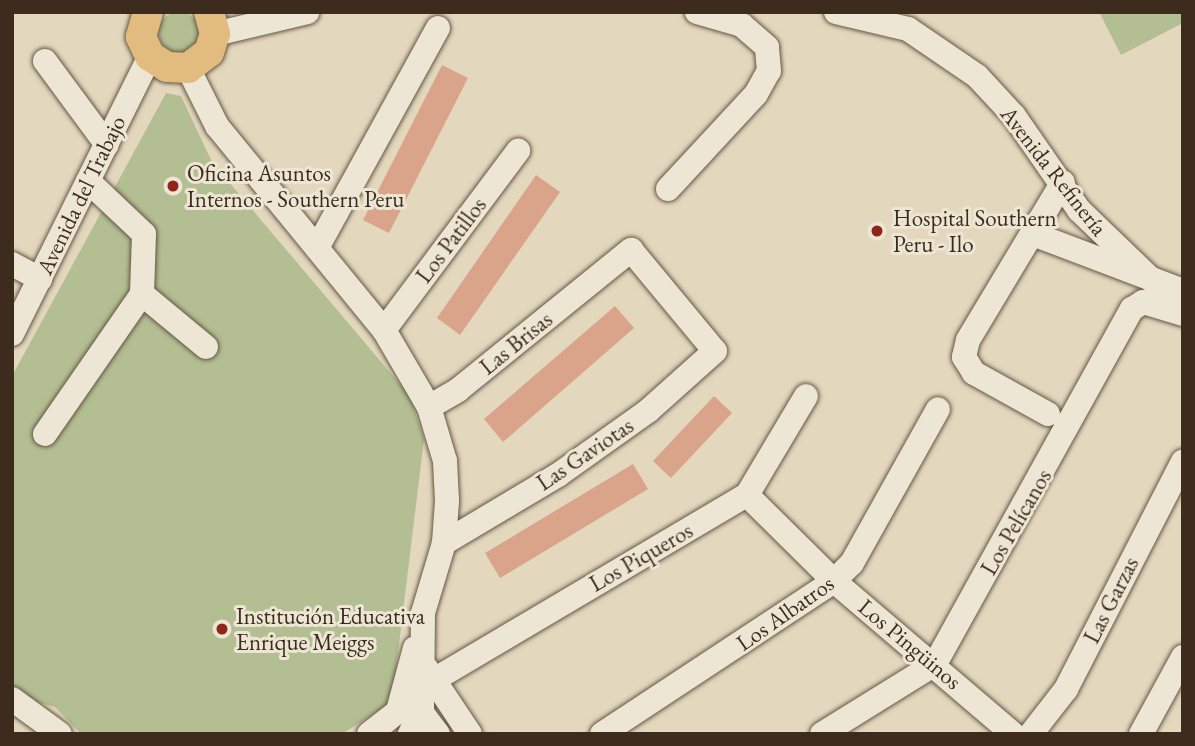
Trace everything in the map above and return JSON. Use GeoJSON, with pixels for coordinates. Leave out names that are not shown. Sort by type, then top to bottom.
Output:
{"type":"FeatureCollection","features":[{"type":"Feature","properties":{"kind":"main road"},"geometry":{"type":"LineString","coordinates":[[144,13],[141,37],[150,56],[167,68],[188,68],[209,52],[212,23]]}},
{"type":"Feature","properties":{"kind":"street"},"geometry":{"type":"LineString","coordinates":[[212,23],[307,12]]}},
{"type":"Feature","properties":{"kind":"street"},"geometry":{"type":"LineString","coordinates":[[668,189],[756,94],[769,71],[767,47],[742,25],[697,12]]}},
{"type":"Feature","properties":{"kind":"street","name":"Avenida Refinería"},"geometry":{"type":"LineString","coordinates":[[836,12],[908,29],[943,48],[1014,116],[1063,182],[1079,210],[1156,284]]}},
{"type":"Feature","properties":{"kind":"street"},"geometry":{"type":"LineString","coordinates":[[317,248],[438,28]]}},
{"type":"Feature","properties":{"kind":"street","name":"Avenida del Trabajo"},"geometry":{"type":"LineString","coordinates":[[12,334],[150,56]]}},
{"type":"Feature","properties":{"kind":"street"},"geometry":{"type":"LineString","coordinates":[[45,61],[107,145]]}},
{"type":"Feature","properties":{"kind":"street"},"geometry":{"type":"LineString","coordinates":[[188,68],[218,126],[255,179],[317,248],[384,330],[429,407],[445,461],[444,543],[423,613],[425,668],[413,701],[410,734]]}},
{"type":"Feature","properties":{"kind":"street","name":"Los Patillos"},"geometry":{"type":"LineString","coordinates":[[384,330],[518,150]]}},
{"type":"Feature","properties":{"kind":"street"},"geometry":{"type":"LineString","coordinates":[[45,434],[142,294],[144,234],[88,181]]}},
{"type":"Feature","properties":{"kind":"street"},"geometry":{"type":"LineString","coordinates":[[1048,414],[974,373],[964,357],[968,340],[1063,182]]}},
{"type":"Feature","properties":{"kind":"street"},"geometry":{"type":"LineString","coordinates":[[1032,234],[1156,284],[1183,291]]}},
{"type":"Feature","properties":{"kind":"street","name":"Las Brisas"},"geometry":{"type":"LineString","coordinates":[[429,407],[458,390],[631,250],[715,351]]}},
{"type":"Feature","properties":{"kind":"street"},"geometry":{"type":"LineString","coordinates":[[12,264],[40,279]]}},
{"type":"Feature","properties":{"kind":"street"},"geometry":{"type":"LineString","coordinates":[[142,294],[206,347]]}},
{"type":"Feature","properties":{"kind":"street","name":"Los Pelícanos"},"geometry":{"type":"LineString","coordinates":[[822,734],[934,664],[1132,309],[1143,302],[1183,314]]}},
{"type":"Feature","properties":{"kind":"street","name":"Las Gaviotas"},"geometry":{"type":"LineString","coordinates":[[444,543],[558,475],[648,411],[715,351]]}},
{"type":"Feature","properties":{"kind":"street","name":"Los Piqueros"},"geometry":{"type":"LineString","coordinates":[[425,668],[747,495],[806,396]]}},
{"type":"Feature","properties":{"kind":"street","name":"Los Albatros"},"geometry":{"type":"LineString","coordinates":[[602,734],[834,581],[852,563],[939,409]]}},
{"type":"Feature","properties":{"kind":"street","name":"Las Garzas"},"geometry":{"type":"LineString","coordinates":[[1031,734],[1066,689],[1183,461]]}},
{"type":"Feature","properties":{"kind":"street","name":"Los Pingüinos"},"geometry":{"type":"LineString","coordinates":[[747,495],[834,581],[1013,734]]}},
{"type":"Feature","properties":{"kind":"street"},"geometry":{"type":"LineString","coordinates":[[1141,734],[1183,657]]}},
{"type":"Feature","properties":{"kind":"street"},"geometry":{"type":"LineString","coordinates":[[425,668],[470,734]]}},
{"type":"Feature","properties":{"kind":"street"},"geometry":{"type":"LineString","coordinates":[[12,699],[60,734]]}},
{"type":"Feature","properties":{"kind":"street"},"geometry":{"type":"LineString","coordinates":[[369,734],[413,701]]}},
{"type":"Feature","properties":{"kind":"street"},"geometry":{"type":"LineString","coordinates":[[413,701],[438,734]]}},
{"type":"Feature","properties":{"kind":"green space"},"geometry":{"type":"Polygon","coordinates":[[[179,12],[187,13],[193,18],[198,24],[198,40],[193,46],[187,51],[179,52],[171,51],[165,46],[160,40],[159,32],[160,24],[165,18],[171,13],[179,12]]]}},
{"type":"Feature","properties":{"kind":"green space"},"geometry":{"type":"Polygon","coordinates":[[[1099,12],[1183,12],[1183,23],[1121,55],[1099,12]]]}},
{"type":"Feature","properties":{"kind":"green space"},"geometry":{"type":"Polygon","coordinates":[[[166,93],[181,96],[212,162],[410,396],[424,439],[392,702],[342,734],[81,734],[55,707],[12,696],[12,376],[166,93]]]}},
{"type":"Feature","properties":{"kind":"building"},"geometry":{"type":"Polygon","coordinates":[[[442,65],[468,78],[389,233],[363,220],[442,65]]]}},
{"type":"Feature","properties":{"kind":"building"},"geometry":{"type":"Polygon","coordinates":[[[536,175],[560,192],[460,335],[437,318],[536,175]]]}},
{"type":"Feature","properties":{"kind":"building"},"geometry":{"type":"Polygon","coordinates":[[[615,306],[634,328],[503,442],[484,419],[615,306]]]}},
{"type":"Feature","properties":{"kind":"building"},"geometry":{"type":"Polygon","coordinates":[[[714,396],[732,413],[671,478],[653,461],[714,396]]]}},
{"type":"Feature","properties":{"kind":"building"},"geometry":{"type":"Polygon","coordinates":[[[633,464],[648,489],[500,578],[485,553],[633,464]]]}},
{"type":"Feature","properties":{"kind":"place","name":"Oficina Asuntos Internos - Southern Peru"},"geometry":{"type":"Point","coordinates":[173,186]}},
{"type":"Feature","properties":{"kind":"place","name":"Hospital Southern Peru - Ilo"},"geometry":{"type":"Point","coordinates":[877,231]}},
{"type":"Feature","properties":{"kind":"place","name":"Institución Educativa Enrique Meiggs"},"geometry":{"type":"Point","coordinates":[222,629]}}]}
